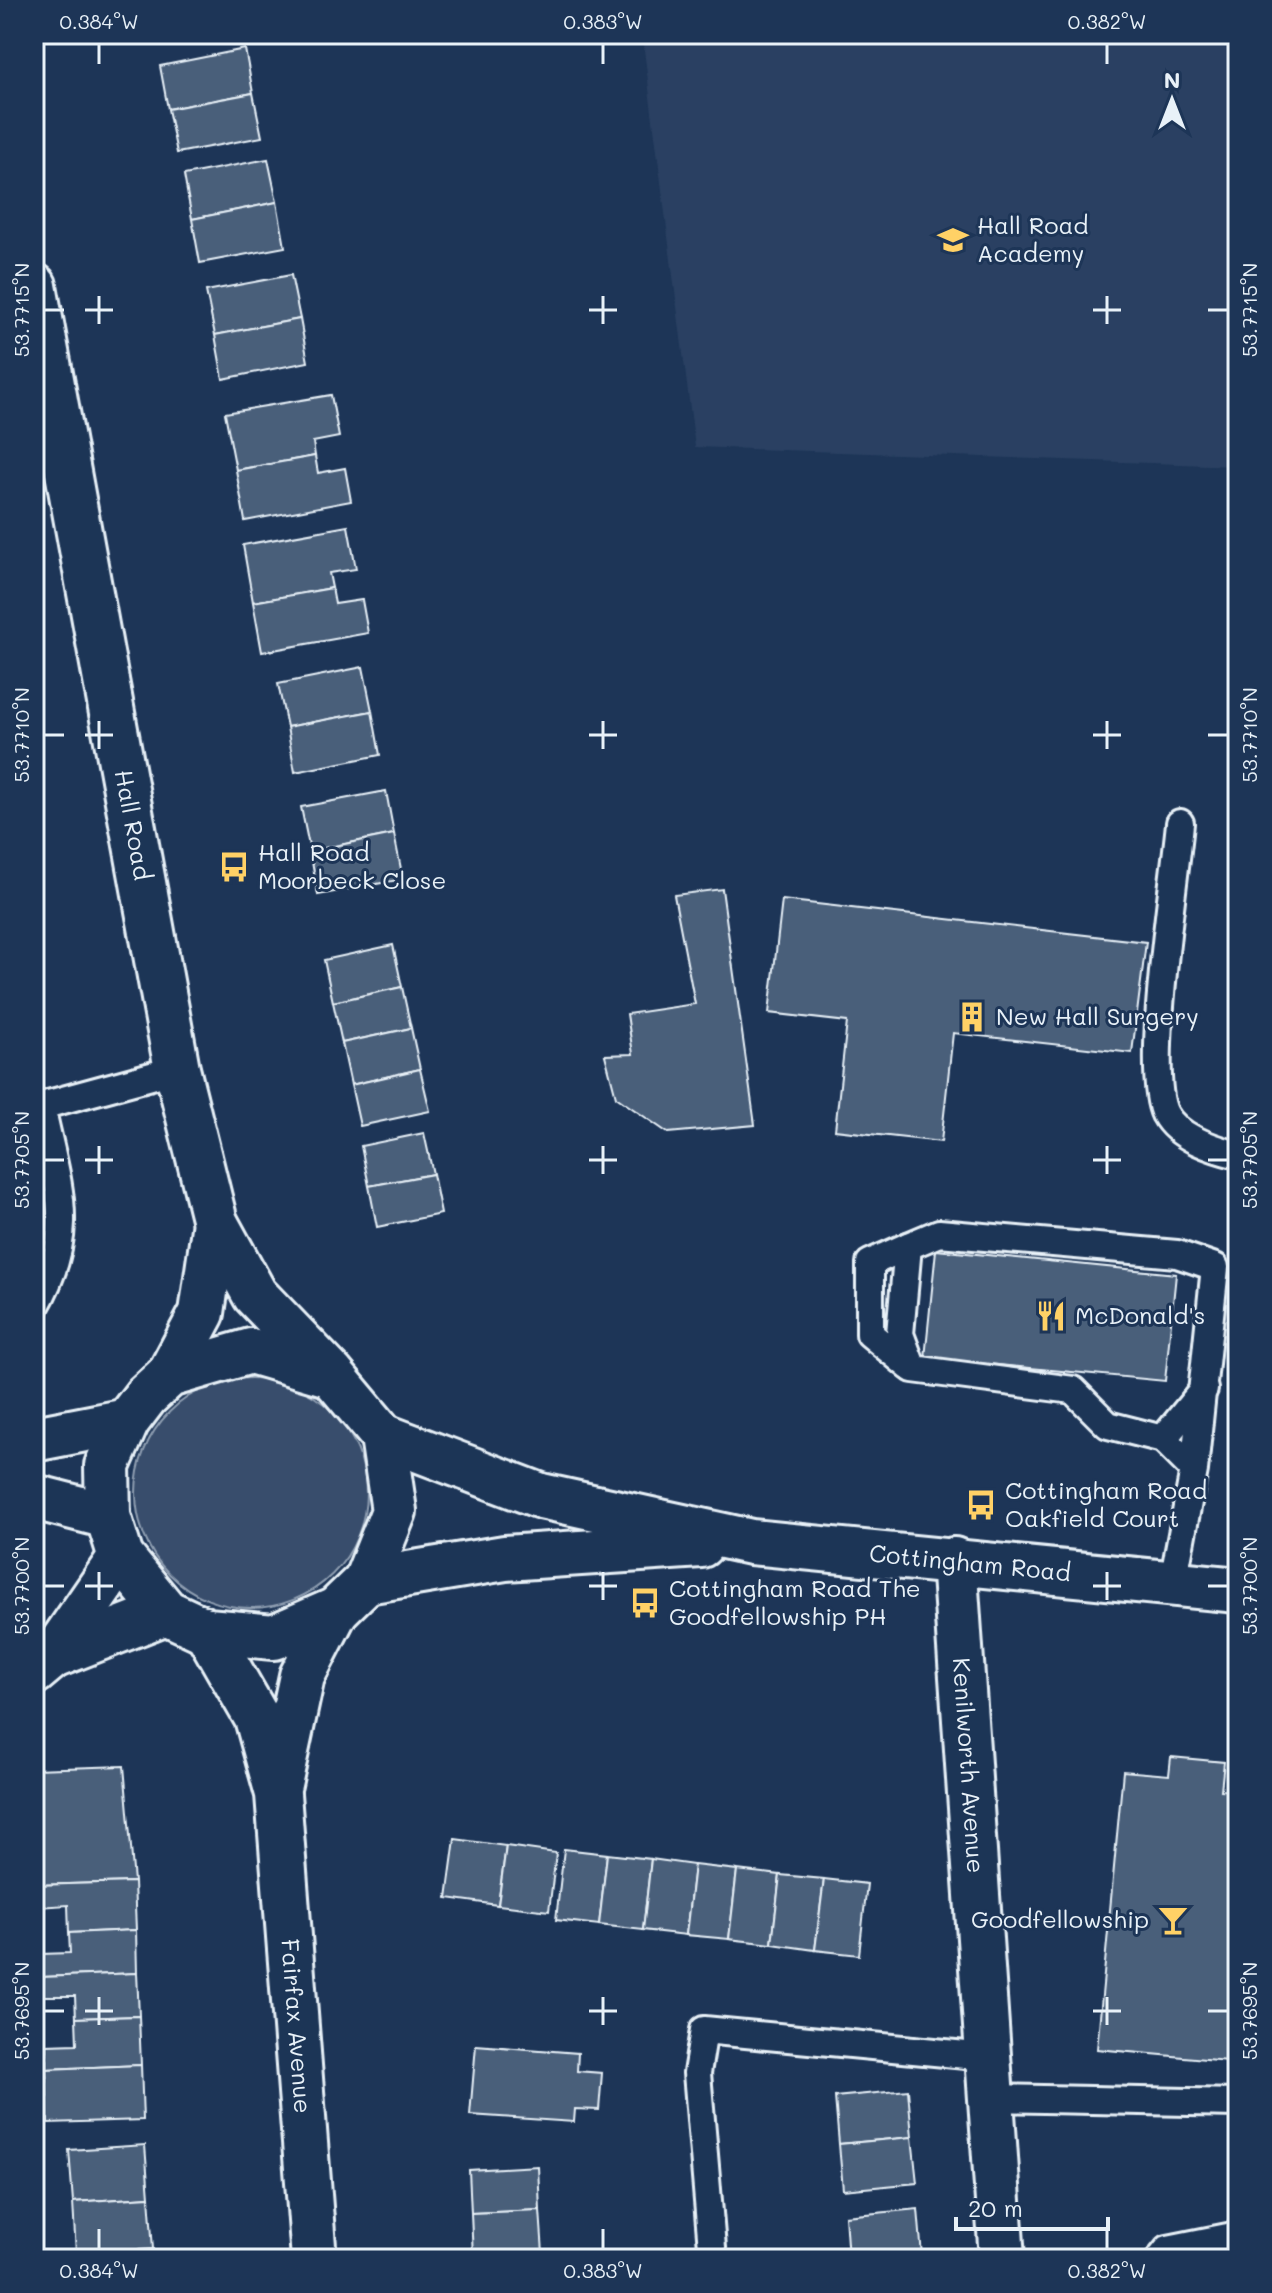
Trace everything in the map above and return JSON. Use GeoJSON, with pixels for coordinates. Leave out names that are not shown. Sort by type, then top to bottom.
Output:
{"type":"FeatureCollection","features":[{"type":"Feature","properties":{"kind":"street","name":"Hall Road"},"geometry":{"type":"LineString","coordinates":[[34,286],[177,1069],[215,1222],[255,1295],[332,1375]]}},
{"type":"Feature","properties":{"kind":"street","name":"Hall Road"},"geometry":{"type":"LineString","coordinates":[[169,1375],[202,1313],[215,1222]]}},
{"type":"Feature","properties":{"kind":"street"},"geometry":{"type":"LineString","coordinates":[[251,1351],[332,1375],[383,1436],[394,1511],[351,1596],[274,1637],[207,1631],[166,1612],[121,1557],[108,1516],[107,1466],[127,1421],[146,1396],[169,1375],[251,1351]]}},
{"type":"Feature","properties":{"kind":"street"},"geometry":{"type":"LineString","coordinates":[[34,1439],[127,1421]]}},
{"type":"Feature","properties":{"kind":"street","name":"Cottingham Road"},"geometry":{"type":"LineString","coordinates":[[383,1436],[541,1496],[751,1542],[1238,1590]]}},
{"type":"Feature","properties":{"kind":"street"},"geometry":{"type":"LineString","coordinates":[[34,1497],[108,1516]]}},
{"type":"Feature","properties":{"kind":"street","name":"Cottingham Road"},"geometry":{"type":"LineString","coordinates":[[351,1596],[505,1558],[751,1542]]}},
{"type":"Feature","properties":{"kind":"street"},"geometry":{"type":"LineString","coordinates":[[43,1664],[121,1557]]}},
{"type":"Feature","properties":{"kind":"street","name":"Kenilworth Avenue"},"geometry":{"type":"LineString","coordinates":[[954,1560],[1002,2259]]}},
{"type":"Feature","properties":{"kind":"street","name":"Fairfax Avenue"},"geometry":{"type":"LineString","coordinates":[[278,1794],[302,1676],[351,1596]]}},
{"type":"Feature","properties":{"kind":"street"},"geometry":{"type":"LineString","coordinates":[[43,1664],[166,1612]]}},
{"type":"Feature","properties":{"kind":"street","name":"Fairfax Avenue"},"geometry":{"type":"LineString","coordinates":[[207,1631],[257,1718],[278,1794],[314,2259]]}},
{"type":"Feature","properties":{"kind":"lane"},"geometry":{"type":"LineString","coordinates":[[1180,823],[1156,1070],[1166,1115],[1196,1142],[1238,1155]]}},
{"type":"Feature","properties":{"kind":"lane"},"geometry":{"type":"LineString","coordinates":[[34,1309],[53,1277],[64,1217],[41,1106],[177,1069]]}},
{"type":"Feature","properties":{"kind":"lane"},"geometry":{"type":"LineString","coordinates":[[1173,1582],[1194,1470],[1215,1267],[1177,1254],[939,1233],[870,1263],[870,1334],[913,1369],[1073,1390],[1108,1425],[1163,1439],[1194,1470]]}},
{"type":"Feature","properties":{"kind":"lane"},"geometry":{"type":"LineString","coordinates":[[908,1246],[900,1334],[913,1369]]}},
{"type":"Feature","properties":{"kind":"lane"},"geometry":{"type":"LineString","coordinates":[[1163,1439],[1204,1389]]}},
{"type":"Feature","properties":{"kind":"lane"},"geometry":{"type":"LineString","coordinates":[[713,2259],[697,2073],[704,2030],[989,2078],[1238,2103]]}},
{"type":"Feature","properties":{"kind":"lane"},"geometry":{"type":"LineString","coordinates":[[1160,2259],[1168,2249],[1238,2235]]}},
{"type":"Feature","properties":{"kind":"shaded area","name":"Hall Road Academy"},"geometry":{"type":"Polygon","coordinates":[[[642,34],[1238,34],[1238,466],[695,447],[642,34]]]}},
{"type":"Feature","properties":{"kind":"shaded area"},"geometry":{"type":"Polygon","coordinates":[[[251,1378],[295,1387],[332,1412],[357,1449],[366,1493],[357,1537],[332,1574],[295,1599],[251,1608],[207,1599],[170,1574],[145,1537],[136,1493],[145,1449],[170,1412],[207,1387],[251,1378]]]}},
{"type":"Feature","properties":{"kind":"building"},"geometry":{"type":"Polygon","coordinates":[[[245,49],[253,93],[168,109],[160,66],[245,49]]]}},
{"type":"Feature","properties":{"kind":"building"},"geometry":{"type":"Polygon","coordinates":[[[253,93],[262,137],[177,153],[168,109],[253,93]]]}},
{"type":"Feature","properties":{"kind":"building"},"geometry":{"type":"Polygon","coordinates":[[[268,159],[277,202],[192,219],[184,175],[268,159]]]}},
{"type":"Feature","properties":{"kind":"building"},"geometry":{"type":"Polygon","coordinates":[[[277,202],[285,247],[200,263],[192,219],[277,202]]]}},
{"type":"Feature","properties":{"kind":"building"},"geometry":{"type":"Polygon","coordinates":[[[291,275],[300,319],[215,335],[206,291],[291,275]]]}},
{"type":"Feature","properties":{"kind":"building"},"geometry":{"type":"Polygon","coordinates":[[[300,319],[308,362],[223,379],[215,335],[300,319]]]}},
{"type":"Feature","properties":{"kind":"building"},"geometry":{"type":"Polygon","coordinates":[[[331,395],[339,437],[313,442],[315,456],[236,470],[225,413],[331,395]]]}},
{"type":"Feature","properties":{"kind":"building"},"geometry":{"type":"Polygon","coordinates":[[[315,456],[318,473],[345,468],[351,501],[245,521],[236,470],[315,456]]]}},
{"type":"Feature","properties":{"kind":"building"},"geometry":{"type":"Polygon","coordinates":[[[348,526],[356,569],[329,573],[332,588],[253,602],[243,545],[348,526]]]}},
{"type":"Feature","properties":{"kind":"building"},"geometry":{"type":"Polygon","coordinates":[[[332,588],[335,604],[362,600],[368,633],[262,652],[253,602],[332,588]]]}},
{"type":"Feature","properties":{"kind":"building"},"geometry":{"type":"Polygon","coordinates":[[[363,667],[372,711],[287,727],[278,684],[363,667]]]}},
{"type":"Feature","properties":{"kind":"building"},"geometry":{"type":"Polygon","coordinates":[[[372,711],[380,755],[295,772],[287,727],[372,711]]]}},
{"type":"Feature","properties":{"kind":"building"},"geometry":{"type":"Polygon","coordinates":[[[386,791],[394,834],[310,851],[301,807],[386,791]]]}},
{"type":"Feature","properties":{"kind":"building"},"geometry":{"type":"Polygon","coordinates":[[[394,834],[403,879],[318,895],[310,851],[394,834]]]}},
{"type":"Feature","properties":{"kind":"building"},"geometry":{"type":"Polygon","coordinates":[[[722,889],[755,1125],[668,1133],[616,1097],[605,1055],[633,1054],[627,1014],[695,1004],[674,895],[722,889]]]}},
{"type":"Feature","properties":{"kind":"building","name":"New Hall Surgery"},"geometry":{"type":"Polygon","coordinates":[[[782,900],[1146,942],[1132,1053],[953,1033],[941,1142],[835,1130],[847,1022],[769,1013],[782,900]]]}},
{"type":"Feature","properties":{"kind":"building"},"geometry":{"type":"Polygon","coordinates":[[[393,945],[402,987],[333,1002],[324,960],[393,945]]]}},
{"type":"Feature","properties":{"kind":"building"},"geometry":{"type":"Polygon","coordinates":[[[402,987],[411,1028],[342,1043],[333,1002],[402,987]]]}},
{"type":"Feature","properties":{"kind":"building"},"geometry":{"type":"Polygon","coordinates":[[[411,1028],[420,1069],[351,1085],[342,1043],[411,1028]]]}},
{"type":"Feature","properties":{"kind":"building"},"geometry":{"type":"Polygon","coordinates":[[[420,1069],[430,1111],[360,1126],[351,1085],[420,1069]]]}},
{"type":"Feature","properties":{"kind":"building"},"geometry":{"type":"Polygon","coordinates":[[[424,1133],[433,1174],[369,1186],[361,1146],[424,1133]]]}},
{"type":"Feature","properties":{"kind":"building"},"geometry":{"type":"Polygon","coordinates":[[[433,1174],[441,1214],[377,1227],[369,1186],[433,1174]]]}},
{"type":"Feature","properties":{"kind":"building","name":"McDonald's"},"geometry":{"type":"Polygon","coordinates":[[[936,1250],[1176,1274],[1165,1381],[925,1358],[936,1250]]]}},
{"type":"Feature","properties":{"kind":"building","name":"Goodfellowship"},"geometry":{"type":"Polygon","coordinates":[[[1171,1757],[1224,1762],[1221,1790],[1238,1791],[1238,2062],[1097,2049],[1123,1771],[1169,1775],[1171,1757]]]}},
{"type":"Feature","properties":{"kind":"building"},"geometry":{"type":"Polygon","coordinates":[[[124,1766],[134,1882],[34,1885],[34,1769],[124,1766]]]}},
{"type":"Feature","properties":{"kind":"building"},"geometry":{"type":"Polygon","coordinates":[[[455,1839],[506,1846],[498,1905],[447,1898],[455,1839]]]}},
{"type":"Feature","properties":{"kind":"building"},"geometry":{"type":"Polygon","coordinates":[[[506,1846],[556,1853],[549,1911],[498,1905],[506,1846]]]}},
{"type":"Feature","properties":{"kind":"building"},"geometry":{"type":"Polygon","coordinates":[[[564,1849],[607,1854],[599,1925],[556,1920],[564,1849]]]}},
{"type":"Feature","properties":{"kind":"building"},"geometry":{"type":"Polygon","coordinates":[[[607,1854],[651,1859],[643,1930],[599,1925],[607,1854]]]}},
{"type":"Feature","properties":{"kind":"building"},"geometry":{"type":"Polygon","coordinates":[[[651,1859],[694,1865],[686,1935],[643,1930],[651,1859]]]}},
{"type":"Feature","properties":{"kind":"building"},"geometry":{"type":"Polygon","coordinates":[[[694,1865],[737,1870],[729,1939],[686,1935],[694,1865]]]}},
{"type":"Feature","properties":{"kind":"building"},"geometry":{"type":"Polygon","coordinates":[[[737,1870],[780,1875],[772,1944],[729,1939],[737,1870]]]}},
{"type":"Feature","properties":{"kind":"building"},"geometry":{"type":"Polygon","coordinates":[[[780,1875],[824,1879],[815,1950],[772,1944],[780,1875]]]}},
{"type":"Feature","properties":{"kind":"building"},"geometry":{"type":"Polygon","coordinates":[[[824,1879],[867,1884],[859,1955],[815,1950],[824,1879]]]}},
{"type":"Feature","properties":{"kind":"building"},"geometry":{"type":"Polygon","coordinates":[[[134,1882],[136,1930],[69,1933],[68,1905],[37,1907],[36,1885],[134,1882]]]}},
{"type":"Feature","properties":{"kind":"building"},"geometry":{"type":"Polygon","coordinates":[[[136,1930],[137,1973],[42,1977],[41,1954],[70,1953],[69,1933],[136,1930]]]}},
{"type":"Feature","properties":{"kind":"building"},"geometry":{"type":"Polygon","coordinates":[[[137,1973],[139,2016],[76,2018],[75,1996],[43,1996],[42,1977],[137,1973]]]}},
{"type":"Feature","properties":{"kind":"building"},"geometry":{"type":"Polygon","coordinates":[[[139,2016],[141,2065],[46,2069],[46,2045],[77,2044],[76,2018],[139,2016]]]}},
{"type":"Feature","properties":{"kind":"building"},"geometry":{"type":"Polygon","coordinates":[[[476,2045],[578,2053],[577,2071],[602,2073],[599,2110],[575,2109],[574,2122],[470,2115],[476,2045]]]}},
{"type":"Feature","properties":{"kind":"building"},"geometry":{"type":"Polygon","coordinates":[[[141,2065],[143,2120],[48,2123],[46,2069],[141,2065]]]}},
{"type":"Feature","properties":{"kind":"building"},"geometry":{"type":"Polygon","coordinates":[[[908,2090],[912,2137],[839,2144],[835,2097],[908,2090]]]}},
{"type":"Feature","properties":{"kind":"building"},"geometry":{"type":"Polygon","coordinates":[[[912,2137],[917,2183],[843,2190],[839,2144],[912,2137]]]}},
{"type":"Feature","properties":{"kind":"building"},"geometry":{"type":"Polygon","coordinates":[[[145,2145],[149,2197],[73,2202],[69,2150],[145,2145]]]}},
{"type":"Feature","properties":{"kind":"building"},"geometry":{"type":"Polygon","coordinates":[[[538,2166],[540,2210],[471,2213],[469,2170],[538,2166]]]}},
{"type":"Feature","properties":{"kind":"building"},"geometry":{"type":"Polygon","coordinates":[[[149,2197],[153,2249],[76,2254],[73,2202],[149,2197]]]}},
{"type":"Feature","properties":{"kind":"building"},"geometry":{"type":"Polygon","coordinates":[[[918,2209],[922,2256],[848,2259],[845,2216],[918,2209]]]}},
{"type":"Feature","properties":{"kind":"building"},"geometry":{"type":"Polygon","coordinates":[[[540,2210],[543,2253],[473,2257],[471,2213],[540,2210]]]}},
{"type":"Feature","properties":{"kind":"place","name":"Hall Road Academy"},"geometry":{"type":"Point","coordinates":[953,240]}},
{"type":"Feature","properties":{"kind":"place","name":"Hall Road Moorbeck Close"},"geometry":{"type":"Point","coordinates":[234,867]}},
{"type":"Feature","properties":{"kind":"place","name":"New Hall Surgery"},"geometry":{"type":"Point","coordinates":[972,1017]}},
{"type":"Feature","properties":{"kind":"place","name":"McDonald's"},"geometry":{"type":"Point","coordinates":[1051,1316]}},
{"type":"Feature","properties":{"kind":"place","name":"Cottingham Road Oakfield Court"},"geometry":{"type":"Point","coordinates":[981,1505]}},
{"type":"Feature","properties":{"kind":"place","name":"Cottingham Road The Goodfellowship PH"},"geometry":{"type":"Point","coordinates":[645,1603]}},
{"type":"Feature","properties":{"kind":"place","name":"Goodfellowship"},"geometry":{"type":"Point","coordinates":[1173,1920]}}]}
